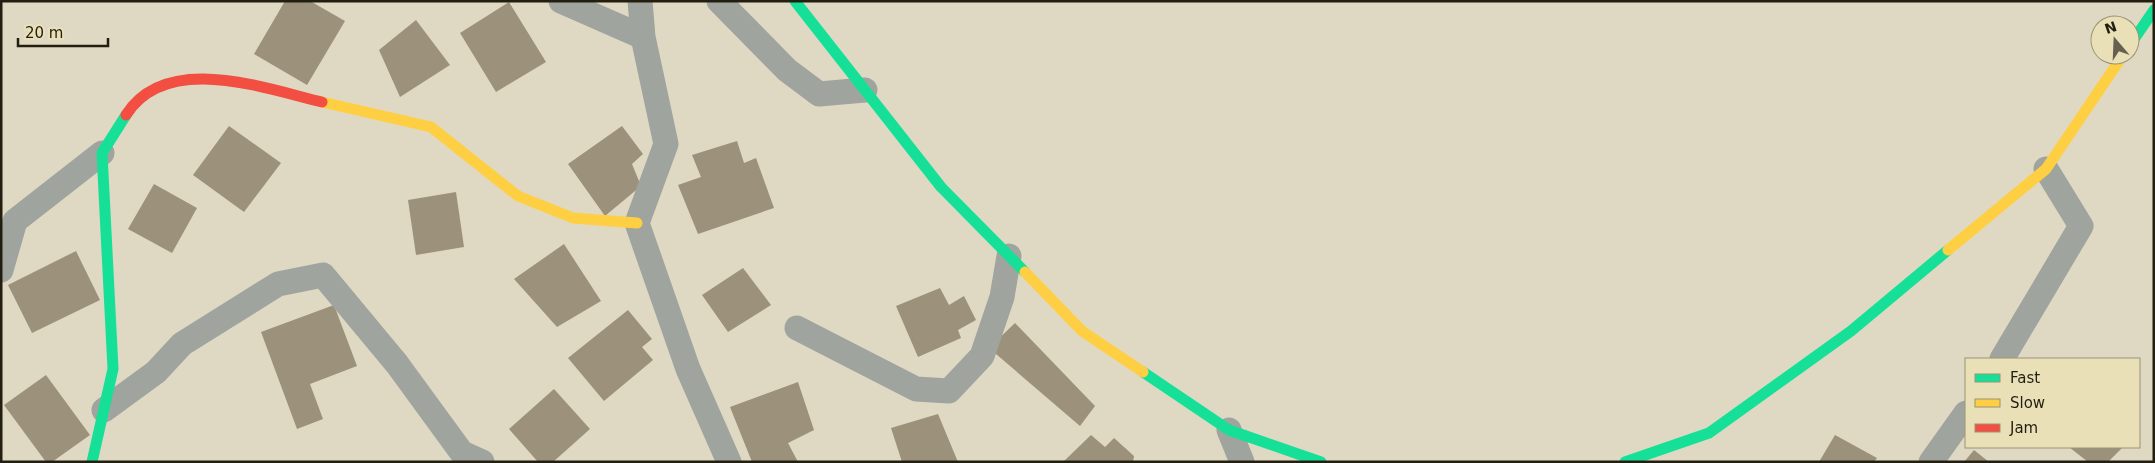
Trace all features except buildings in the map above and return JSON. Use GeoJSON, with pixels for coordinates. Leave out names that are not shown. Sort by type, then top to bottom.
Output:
{"type":"FeatureCollection","features":[{"type":"Feature","properties":{"kind":"street"},"geometry":{"type":"LineString","coordinates":[[561,1],[644,37]]}},
{"type":"Feature","properties":{"kind":"street"},"geometry":{"type":"LineString","coordinates":[[640,1],[644,37],[666,144],[637,223],[688,368],[729,462]]}},
{"type":"Feature","properties":{"kind":"street"},"geometry":{"type":"LineString","coordinates":[[719,1],[786,70],[819,94],[865,90]]}},
{"type":"Feature","properties":{"kind":"street"},"geometry":{"type":"LineString","coordinates":[[795,1],[941,187],[1082,331],[1229,430],[1321,462]]}},
{"type":"Feature","properties":{"kind":"street"},"geometry":{"type":"LineString","coordinates":[[2140,30],[2154,10]]}},
{"type":"Feature","properties":{"kind":"street"},"geometry":{"type":"LineString","coordinates":[[1625,462],[1709,432],[1851,331],[2046,169],[2116,65]]}},
{"type":"Feature","properties":{"kind":"street"},"geometry":{"type":"LineString","coordinates":[[1,270],[15,220],[102,153],[135,101],[151,89],[190,78],[234,81],[431,128],[518,196],[573,218],[637,223]]}},
{"type":"Feature","properties":{"kind":"street"},"geometry":{"type":"LineString","coordinates":[[92,462],[113,370],[102,153]]}},
{"type":"Feature","properties":{"kind":"street"},"geometry":{"type":"LineString","coordinates":[[2003,358],[2081,226],[2046,169]]}},
{"type":"Feature","properties":{"kind":"street"},"geometry":{"type":"LineString","coordinates":[[796,328],[916,389],[949,392],[982,356],[1002,297],[1009,256]]}},
{"type":"Feature","properties":{"kind":"street"},"geometry":{"type":"LineString","coordinates":[[104,410],[156,372],[182,344],[278,284],[323,275],[397,364],[462,452],[482,462]]}},
{"type":"Feature","properties":{"kind":"street"},"geometry":{"type":"LineString","coordinates":[[1931,462],[1965,414]]}},
{"type":"Feature","properties":{"kind":"street"},"geometry":{"type":"LineString","coordinates":[[1229,430],[1242,462]]}},
{"type":"Feature","properties":{"kind":"traffic: fast"},"geometry":{"type":"LineString","coordinates":[[795,1],[941,187],[1025,272]]}},
{"type":"Feature","properties":{"kind":"traffic: fast"},"geometry":{"type":"LineString","coordinates":[[2140,30],[2154,10]]}},
{"type":"Feature","properties":{"kind":"traffic: fast"},"geometry":{"type":"LineString","coordinates":[[92,462],[113,369],[102,153],[126,115]]}},
{"type":"Feature","properties":{"kind":"traffic: fast"},"geometry":{"type":"LineString","coordinates":[[1625,462],[1709,433],[1851,331],[1948,250]]}},
{"type":"Feature","properties":{"kind":"traffic: fast"},"geometry":{"type":"LineString","coordinates":[[1143,372],[1229,430],[1321,462]]}},
{"type":"Feature","properties":{"kind":"traffic: slow"},"geometry":{"type":"LineString","coordinates":[[1948,250],[2046,169],[2116,65]]}},
{"type":"Feature","properties":{"kind":"traffic: slow"},"geometry":{"type":"LineString","coordinates":[[322,102],[431,127],[518,196],[573,218],[637,223]]}},
{"type":"Feature","properties":{"kind":"traffic: slow"},"geometry":{"type":"LineString","coordinates":[[1025,272],[1082,331],[1143,372]]}},
{"type":"Feature","properties":{"kind":"traffic: jam"},"geometry":{"type":"LineString","coordinates":[[126,115],[143,96],[165,84],[190,80],[245,83],[322,102]]}}]}
